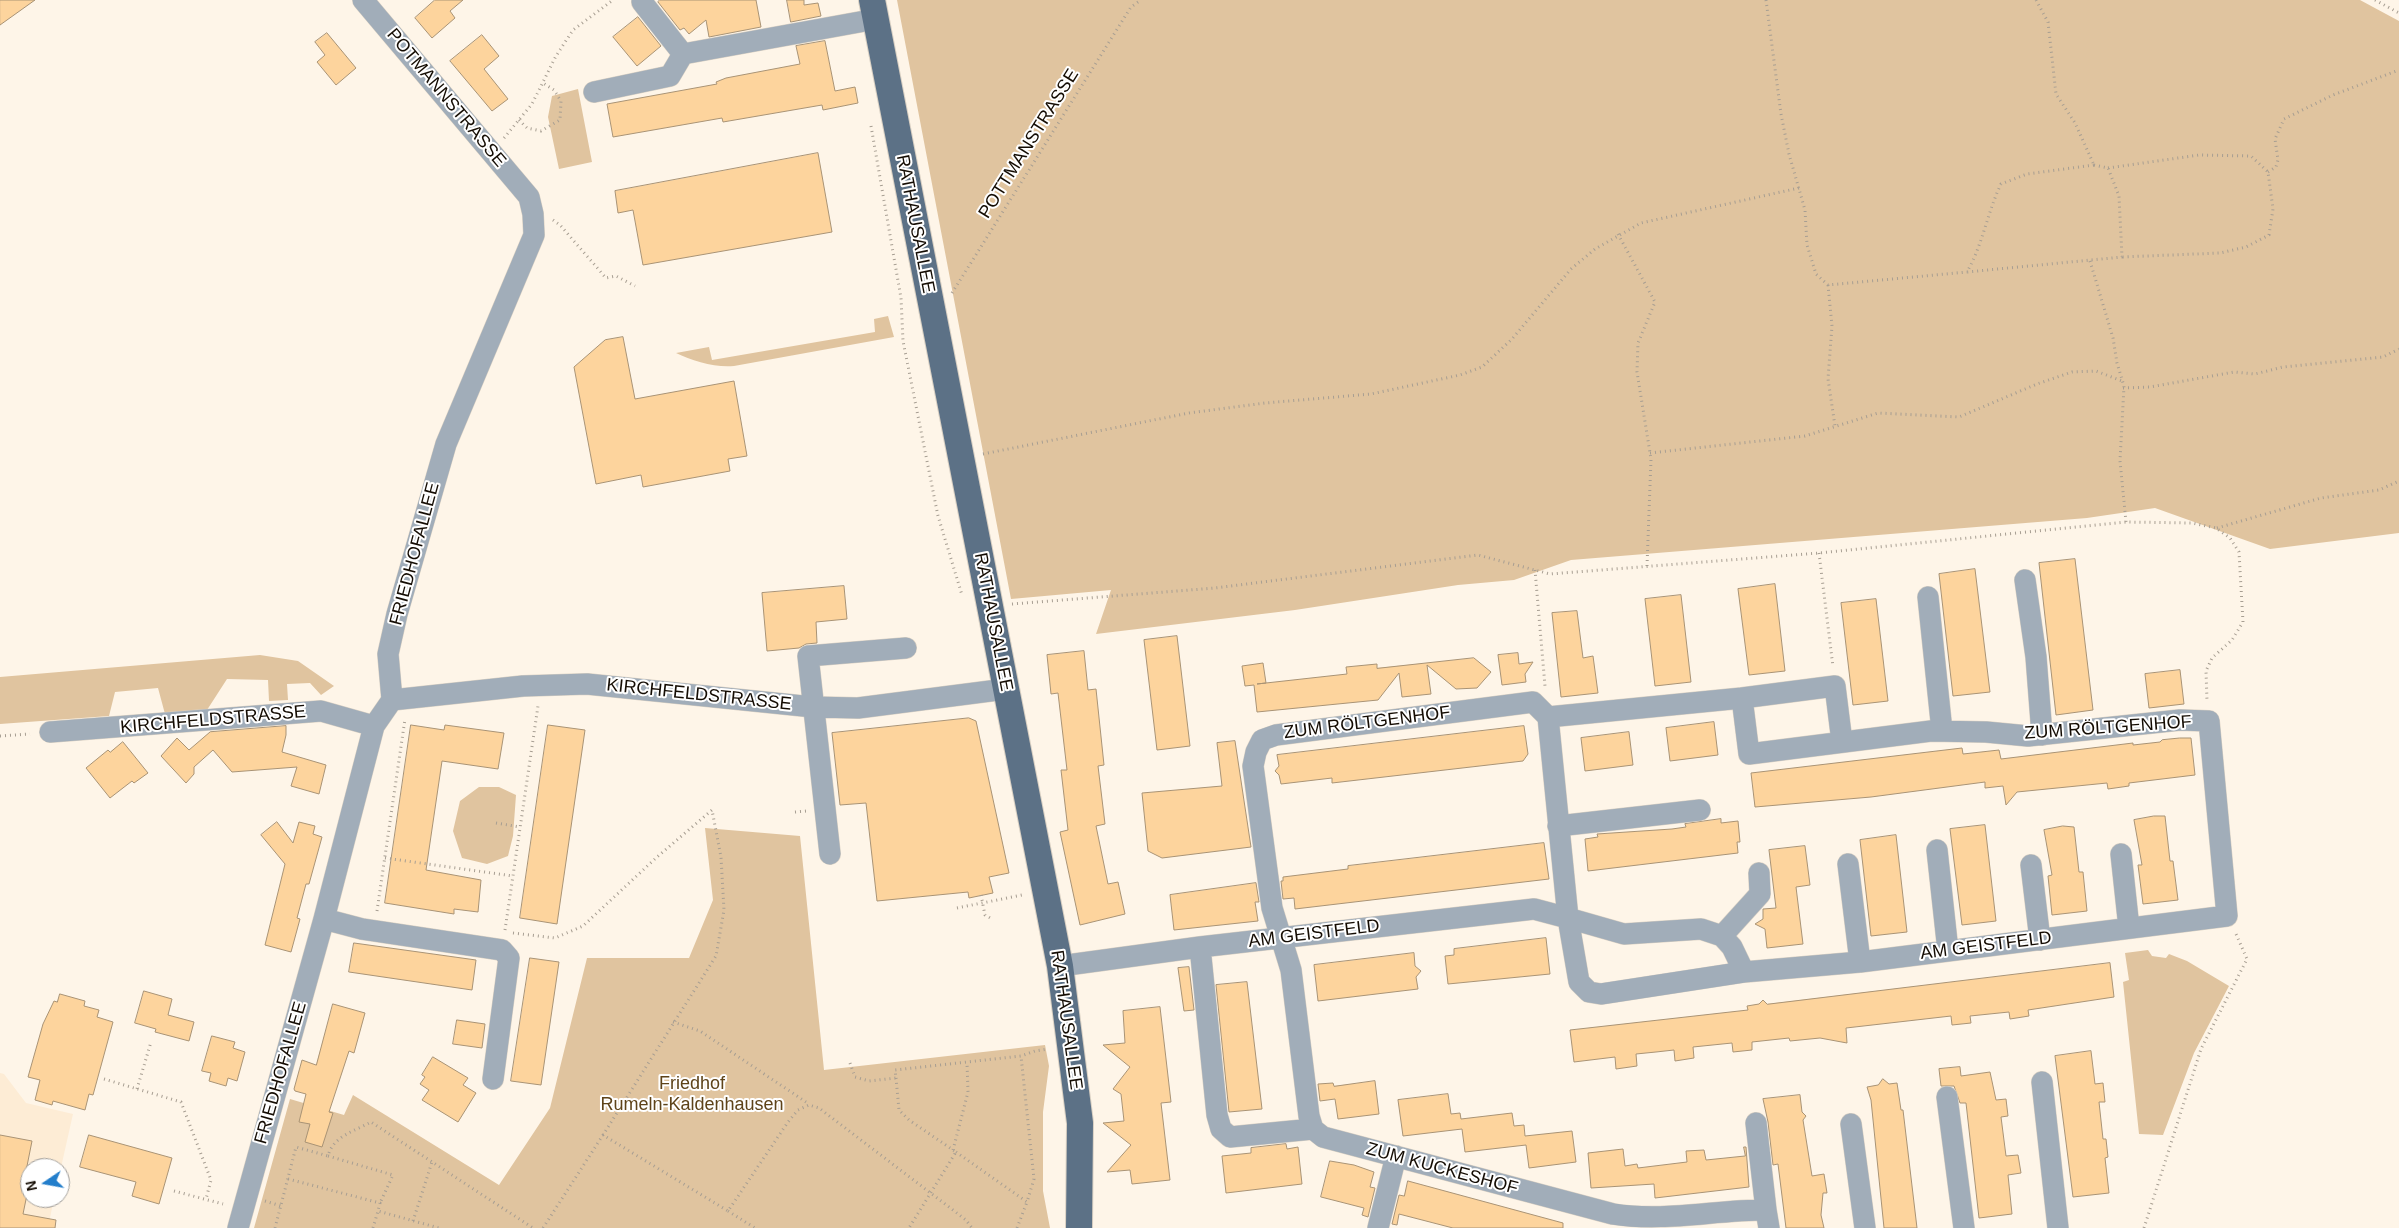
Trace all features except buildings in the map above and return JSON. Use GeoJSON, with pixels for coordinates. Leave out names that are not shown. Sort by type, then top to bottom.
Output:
{"type":"FeatureCollection","features":[{"type":"Feature","properties":{"kind":"main road","name":"RATHAUSALLEE"},"geometry":{"type":"LineString","coordinates":[[874,10],[1060,966],[1080,1123],[1079,1228]]}},
{"type":"Feature","properties":{"kind":"street","name":"POTMANNSTRASSE"},"geometry":{"type":"LineString","coordinates":[[363,0],[490,151],[531,205]]}},
{"type":"Feature","properties":{"kind":"street"},"geometry":{"type":"LineString","coordinates":[[594,92],[670,76],[683,54],[642,2]]}},
{"type":"Feature","properties":{"kind":"street","name":"RATHAUSALLEE"},"geometry":{"type":"LineString","coordinates":[[683,54],[874,10]]}},
{"type":"Feature","properties":{"kind":"street","name":"FRIEDHOFALLEE"},"geometry":{"type":"LineString","coordinates":[[241,1219],[324,919],[374,726],[397,699],[388,654],[397,614],[446,444],[534,235],[531,205]]}},
{"type":"Feature","properties":{"kind":"street"},"geometry":{"type":"LineString","coordinates":[[2025,580],[2036,658],[2042,735]]}},
{"type":"Feature","properties":{"kind":"street"},"geometry":{"type":"LineString","coordinates":[[1928,597],[1942,732]]}},
{"type":"Feature","properties":{"kind":"street"},"geometry":{"type":"LineString","coordinates":[[830,854],[808,656],[906,648]]}},
{"type":"Feature","properties":{"kind":"street","name":"KIRCHFELDSTRASSE"},"geometry":{"type":"LineString","coordinates":[[397,699],[536,686],[587,684],[813,706],[858,708],[1006,689]]}},
{"type":"Feature","properties":{"kind":"street"},"geometry":{"type":"LineString","coordinates":[[1568,918],[1548,717],[1742,698],[1835,686],[1842,742]]}},
{"type":"Feature","properties":{"kind":"street","name":"ZUM RÖLTGENHOF"},"geometry":{"type":"LineString","coordinates":[[1742,698],[1749,754],[1942,732],[1986,732],[2028,736],[2180,720],[2209,721],[2227,916]]}},
{"type":"Feature","properties":{"kind":"street","name":"ZUM RÖLTGENHOF"},"geometry":{"type":"LineString","coordinates":[[1281,938],[1272,908],[1253,766],[1256,752],[1262,740],[1276,735],[1533,702],[1548,717]]}},
{"type":"Feature","properties":{"kind":"street","name":"KIRCHFELDSTRASSE"},"geometry":{"type":"LineString","coordinates":[[50,732],[321,711],[374,726]]}},
{"type":"Feature","properties":{"kind":"street"},"geometry":{"type":"LineString","coordinates":[[1558,826],[1700,810]]}},
{"type":"Feature","properties":{"kind":"street"},"geometry":{"type":"LineString","coordinates":[[1937,850],[1948,951]]}},
{"type":"Feature","properties":{"kind":"street"},"geometry":{"type":"LineString","coordinates":[[2121,854],[2129,928]]}},
{"type":"Feature","properties":{"kind":"street"},"geometry":{"type":"LineString","coordinates":[[1848,864],[1860,962]]}},
{"type":"Feature","properties":{"kind":"street"},"geometry":{"type":"LineString","coordinates":[[2031,865],[2040,940]]}},
{"type":"Feature","properties":{"kind":"street"},"geometry":{"type":"LineString","coordinates":[[1744,972],[1732,947],[1722,936],[1760,894],[1759,873]]}},
{"type":"Feature","properties":{"kind":"street","name":"AM GEISTFELD"},"geometry":{"type":"LineString","coordinates":[[1060,966],[1200,947],[1534,909],[1624,934],[1702,929],[1722,936]]}},
{"type":"Feature","properties":{"kind":"street","name":"AM GEISTFELD"},"geometry":{"type":"LineString","coordinates":[[1568,918],[1579,982],[1589,992],[1601,994],[1744,972],[1860,962],[2227,916]]}},
{"type":"Feature","properties":{"kind":"street"},"geometry":{"type":"LineString","coordinates":[[324,919],[374,931],[504,941],[510,958],[493,1079]]}},
{"type":"Feature","properties":{"kind":"street"},"geometry":{"type":"LineString","coordinates":[[1200,947],[1217,1115],[1221,1129],[1230,1137],[1312,1129],[1291,970],[1281,938]]}},
{"type":"Feature","properties":{"kind":"street"},"geometry":{"type":"LineString","coordinates":[[2042,1082],[2058,1228]]}},
{"type":"Feature","properties":{"kind":"street"},"geometry":{"type":"LineString","coordinates":[[1947,1097],[1964,1228]]}},
{"type":"Feature","properties":{"kind":"street","name":"ZUM KUCKESHOF"},"geometry":{"type":"LineString","coordinates":[[1312,1129],[1323,1137],[1613,1214],[1665,1223],[1729,1210],[1767,1219],[1756,1124]]}},
{"type":"Feature","properties":{"kind":"street"},"geometry":{"type":"LineString","coordinates":[[1851,1124],[1864,1228]]}},
{"type":"Feature","properties":{"kind":"street"},"geometry":{"type":"LineString","coordinates":[[1378,1228],[1396,1156]]}},
{"type":"Feature","properties":{"kind":"path"},"geometry":{"type":"LineString","coordinates":[[490,151],[532,104],[556,56],[573,30],[613,0]]}},
{"type":"Feature","properties":{"kind":"path","name":"POTTMANSTRASSE"},"geometry":{"type":"LineString","coordinates":[[949,297],[1132,7],[1141,0]]}},
{"type":"Feature","properties":{"kind":"path"},"geometry":{"type":"LineString","coordinates":[[1766,0],[1781,114],[1789,154],[1805,210],[1807,244],[1816,274],[1828,284],[1832,326],[1828,380],[1835,426]]}},
{"type":"Feature","properties":{"kind":"path"},"geometry":{"type":"LineString","coordinates":[[2036,0],[2048,22],[2056,94],[2075,123],[2094,165]]}},
{"type":"Feature","properties":{"kind":"path"},"geometry":{"type":"LineString","coordinates":[[2375,0],[2399,13]]}},
{"type":"Feature","properties":{"kind":"path"},"geometry":{"type":"LineString","coordinates":[[2268,172],[2276,166],[2278,160],[2275,140],[2284,118],[2333,95],[2399,70]]}},
{"type":"Feature","properties":{"kind":"path"},"geometry":{"type":"LineString","coordinates":[[519,120],[527,128],[541,131],[560,120],[562,101],[554,90],[543,83]]}},
{"type":"Feature","properties":{"kind":"path"},"geometry":{"type":"LineString","coordinates":[[870,121],[901,298],[903,341],[938,516],[963,597]]}},
{"type":"Feature","properties":{"kind":"path"},"geometry":{"type":"LineString","coordinates":[[1828,284],[1966,272],[2090,261],[2122,257],[2220,253],[2246,247],[2269,235],[2273,209],[2268,172],[2251,156],[2199,155],[2108,168],[2094,165],[2027,174],[2001,184],[1990,207],[1984,234],[1966,272]]}},
{"type":"Feature","properties":{"kind":"path"},"geometry":{"type":"LineString","coordinates":[[2108,168],[2119,196],[2122,257]]}},
{"type":"Feature","properties":{"kind":"path"},"geometry":{"type":"LineString","coordinates":[[982,454],[1189,413],[1266,403],[1371,394],[1460,375],[1482,367],[1512,339],[1571,270],[1595,249],[1618,234],[1641,223],[1799,188]]}},
{"type":"Feature","properties":{"kind":"path"},"geometry":{"type":"LineString","coordinates":[[531,205],[560,224],[606,278],[616,276],[636,286]]}},
{"type":"Feature","properties":{"kind":"path"},"geometry":{"type":"LineString","coordinates":[[1618,234],[1655,302],[1638,343],[1637,372],[1650,453],[1647,566]]}},
{"type":"Feature","properties":{"kind":"path"},"geometry":{"type":"LineString","coordinates":[[2090,261],[2113,338],[2117,364],[2124,388],[2120,462],[2126,522]]}},
{"type":"Feature","properties":{"kind":"path"},"geometry":{"type":"LineString","coordinates":[[2124,388],[2150,387],[2234,372],[2255,374],[2283,368],[2383,357],[2399,349]]}},
{"type":"Feature","properties":{"kind":"path"},"geometry":{"type":"LineString","coordinates":[[1650,453],[1804,436],[1878,413],[1959,417],[2037,384],[2072,372],[2096,371],[2122,381]]}},
{"type":"Feature","properties":{"kind":"path"},"geometry":{"type":"LineString","coordinates":[[2216,528],[2321,498],[2378,490],[2399,482]]}},
{"type":"Feature","properties":{"kind":"path"},"geometry":{"type":"LineString","coordinates":[[1009,605],[1215,588],[1478,555],[1550,574],[1819,553],[2126,522],[2192,523],[2216,528],[2230,538],[2239,552],[2243,622],[2232,640],[2212,658],[2206,671],[2209,721]]}},
{"type":"Feature","properties":{"kind":"path"},"geometry":{"type":"LineString","coordinates":[[1819,553],[1835,686]]}},
{"type":"Feature","properties":{"kind":"path"},"geometry":{"type":"LineString","coordinates":[[1536,570],[1548,717]]}},
{"type":"Feature","properties":{"kind":"path"},"geometry":{"type":"LineString","coordinates":[[536,686],[538,708],[504,941],[555,938],[583,926],[657,857],[712,810],[721,857],[724,910],[716,956],[543,1228]]}},
{"type":"Feature","properties":{"kind":"path"},"geometry":{"type":"LineString","coordinates":[[374,931],[405,718],[397,699]]}},
{"type":"Feature","properties":{"kind":"path"},"geometry":{"type":"LineString","coordinates":[[0,736],[50,732]]}},
{"type":"Feature","properties":{"kind":"path"},"geometry":{"type":"LineString","coordinates":[[496,823],[520,827]]}},
{"type":"Feature","properties":{"kind":"path"},"geometry":{"type":"LineString","coordinates":[[384,858],[513,876]]}},
{"type":"Feature","properties":{"kind":"path"},"geometry":{"type":"LineString","coordinates":[[957,908],[1046,890]]}},
{"type":"Feature","properties":{"kind":"path"},"geometry":{"type":"LineString","coordinates":[[981,896],[986,915],[992,919]]}},
{"type":"Feature","properties":{"kind":"path"},"geometry":{"type":"LineString","coordinates":[[2144,1228],[2201,1049],[2248,959],[2227,916]]}},
{"type":"Feature","properties":{"kind":"path"},"geometry":{"type":"LineString","coordinates":[[673,1022],[700,1031],[809,1105],[819,1108],[931,1192],[966,1220],[972,1228]]}},
{"type":"Feature","properties":{"kind":"path"},"geometry":{"type":"LineString","coordinates":[[137,1089],[151,1042]]}},
{"type":"Feature","properties":{"kind":"path"},"geometry":{"type":"LineString","coordinates":[[1027,1202],[908,1120],[900,1110],[895,1070],[1021,1056],[1035,1051],[1071,1046]]}},
{"type":"Feature","properties":{"kind":"path"},"geometry":{"type":"LineString","coordinates":[[1017,1228],[1034,1179],[1021,1056]]}},
{"type":"Feature","properties":{"kind":"path"},"geometry":{"type":"LineString","coordinates":[[909,1228],[954,1151],[968,1092],[967,1062]]}},
{"type":"Feature","properties":{"kind":"path"},"geometry":{"type":"LineString","coordinates":[[850,1063],[855,1077],[869,1081],[896,1078]]}},
{"type":"Feature","properties":{"kind":"path"},"geometry":{"type":"LineString","coordinates":[[104,1079],[181,1102],[211,1180],[206,1199]]}},
{"type":"Feature","properties":{"kind":"path"},"geometry":{"type":"LineString","coordinates":[[728,1211],[788,1122],[798,1110],[809,1105]]}},
{"type":"Feature","properties":{"kind":"path"},"geometry":{"type":"LineString","coordinates":[[328,1156],[331,1146],[342,1137],[371,1122],[533,1228]]}},
{"type":"Feature","properties":{"kind":"path"},"geometry":{"type":"LineString","coordinates":[[603,1135],[754,1228]]}},
{"type":"Feature","properties":{"kind":"path"},"geometry":{"type":"LineString","coordinates":[[275,1228],[296,1147],[393,1175],[380,1203],[373,1228]]}},
{"type":"Feature","properties":{"kind":"path"},"geometry":{"type":"LineString","coordinates":[[413,1221],[432,1162]]}},
{"type":"Feature","properties":{"kind":"path"},"geometry":{"type":"LineString","coordinates":[[288,1179],[380,1203]]}},
{"type":"Feature","properties":{"kind":"path"},"geometry":{"type":"LineString","coordinates":[[174,1191],[206,1199],[241,1219]]}},
{"type":"Feature","properties":{"kind":"path"},"geometry":{"type":"LineString","coordinates":[[378,1211],[440,1228]]}},
{"type":"Feature","properties":{"kind":"shaded area"},"geometry":{"type":"Polygon","coordinates":[[[0,1073],[4,1074],[26,1103],[73,1114],[63,1158],[20,1158],[20,1208],[52,1208],[48,1228],[0,1228],[0,1073]]]}},
{"type":"Feature","properties":{"kind":"green space"},"geometry":{"type":"Polygon","coordinates":[[[897,0],[2360,0],[2399,21],[2399,533],[2270,549],[2155,508],[2087,518],[1571,560],[1514,580],[1458,585],[1295,610],[1096,634],[1111,590],[1011,599],[897,0]]]}},
{"type":"Feature","properties":{"kind":"green space"},"geometry":{"type":"Polygon","coordinates":[[[578,89],[592,162],[559,169],[548,117],[552,96],[578,89]]]}},
{"type":"Feature","properties":{"kind":"green space"},"geometry":{"type":"Polygon","coordinates":[[[888,316],[894,337],[734,366],[704,363],[676,353],[709,347],[712,360],[875,332],[874,319],[888,316]]]}},
{"type":"Feature","properties":{"kind":"green space"},"geometry":{"type":"Polygon","coordinates":[[[260,655],[298,661],[334,686],[321,695],[310,683],[287,684],[288,700],[269,701],[268,680],[227,679],[207,710],[165,714],[158,688],[115,692],[109,716],[0,724],[0,677],[260,655]]]}},
{"type":"Feature","properties":{"kind":"green space"},"geometry":{"type":"Polygon","coordinates":[[[479,787],[499,787],[516,795],[513,836],[508,856],[487,864],[462,858],[453,831],[460,801],[479,787]]]}},
{"type":"Feature","properties":{"kind":"green space","name":"Friedhof Rumeln-Kaldenhausen"},"geometry":{"type":"Polygon","coordinates":[[[705,828],[800,836],[824,1070],[1045,1045],[1049,1066],[1043,1112],[1043,1191],[1050,1228],[254,1228],[290,1099],[344,1115],[353,1095],[499,1185],[550,1108],[587,958],[689,958],[713,900],[705,828]]]}},
{"type":"Feature","properties":{"kind":"green space"},"geometry":{"type":"Polygon","coordinates":[[[2148,950],[2152,956],[2166,958],[2169,954],[2187,961],[2229,986],[2194,1053],[2163,1135],[2139,1134],[2123,982],[2129,980],[2125,953],[2148,950]]]}}]}
